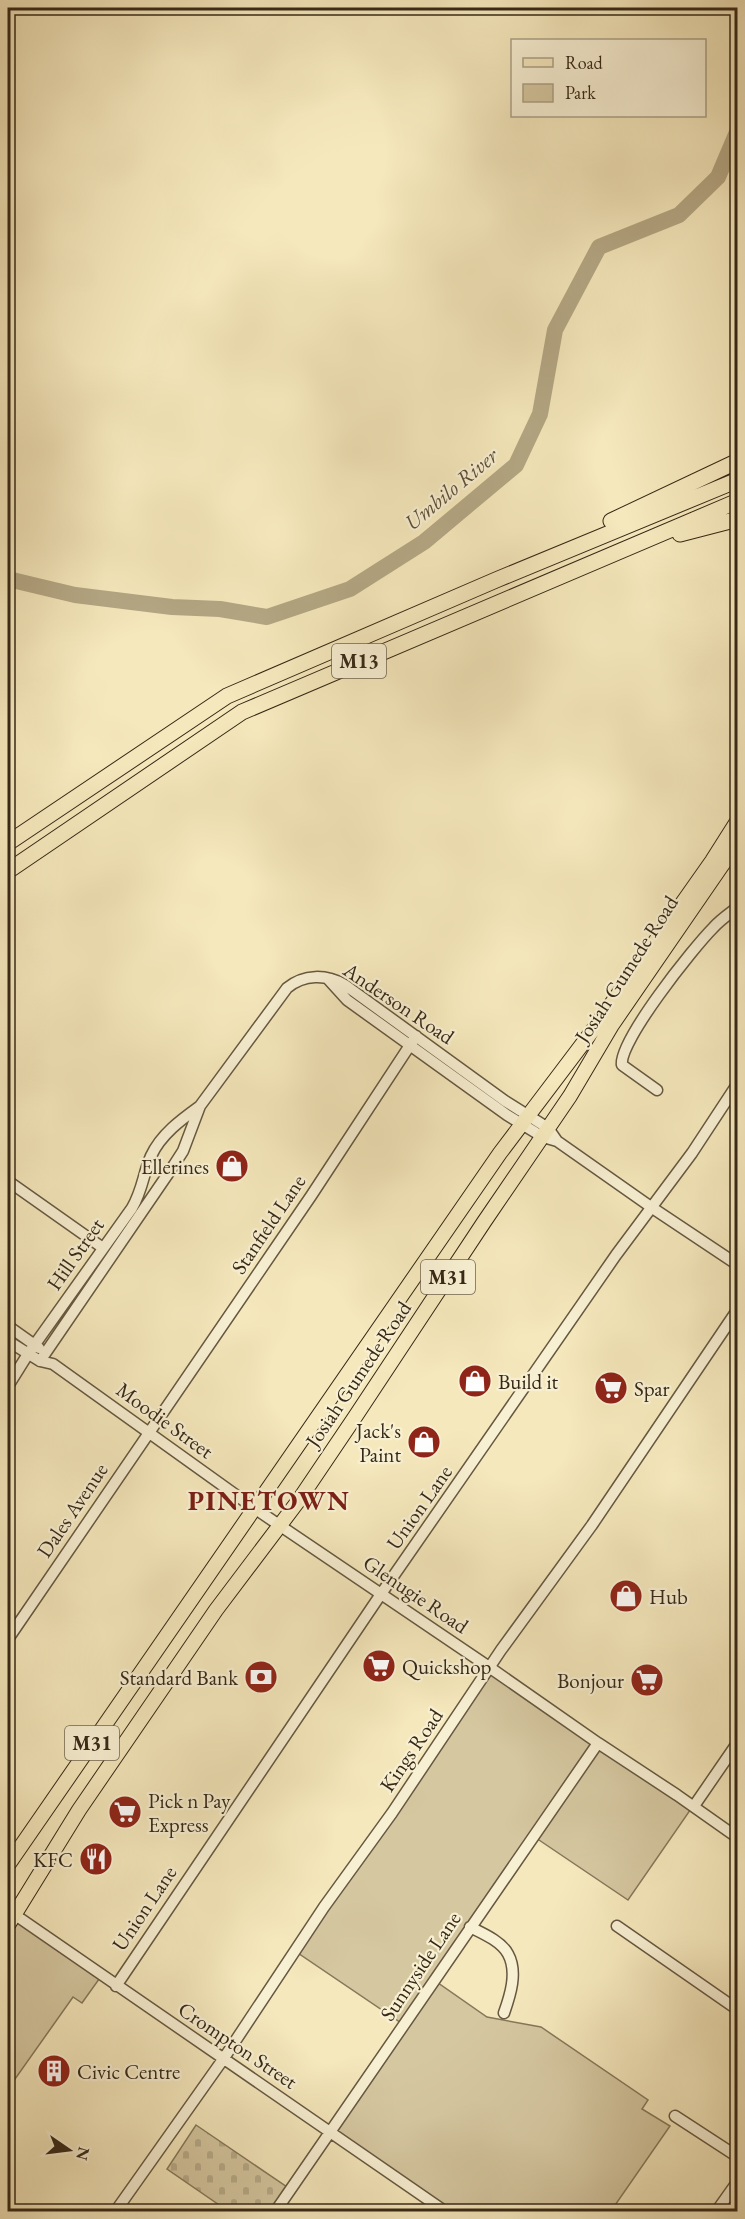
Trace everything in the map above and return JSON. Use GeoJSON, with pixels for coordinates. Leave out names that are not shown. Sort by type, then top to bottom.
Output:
{"type":"FeatureCollection","features":[{"type":"Feature","properties":{"kind":"highway"},"geometry":{"type":"LineString","coordinates":[[496,580],[546,550],[738,461]]}},
{"type":"Feature","properties":{"kind":"highway","name":"M13"},"geometry":{"type":"LineString","coordinates":[[8,843],[227,696],[496,580],[738,480]]}},
{"type":"Feature","properties":{"kind":"highway","name":"M13"},"geometry":{"type":"LineString","coordinates":[[8,870],[242,712],[738,501]]}},
{"type":"Feature","properties":{"kind":"highway"},"geometry":{"type":"LineString","coordinates":[[448,623],[671,536],[738,519]]}},
{"type":"Feature","properties":{"kind":"main road","name":"Josiah Gumede Road"},"geometry":{"type":"LineString","coordinates":[[8,1865],[524,1119],[593,1030],[712,861],[738,820]]}},
{"type":"Feature","properties":{"kind":"main road","name":"Josiah Gumede Road"},"geometry":{"type":"LineString","coordinates":[[10,1917],[79,1810],[216,1610],[281,1526],[546,1133],[651,965],[734,848]]}},
{"type":"Feature","properties":{"kind":"street"},"geometry":{"type":"LineString","coordinates":[[657,1090],[622,1065],[623,1053],[653,1004],[677,971],[713,928],[738,907]]}},
{"type":"Feature","properties":{"kind":"street","name":"Hill Street"},"geometry":{"type":"LineString","coordinates":[[44,1357],[183,1151],[201,1107],[287,988],[299,979],[316,976],[327,978]]}},
{"type":"Feature","properties":{"kind":"street","name":"Anderson Road"},"geometry":{"type":"LineString","coordinates":[[327,978],[345,985],[413,1040],[651,1208],[738,1265]]}},
{"type":"Feature","properties":{"kind":"street","name":"Stanfield Lane"},"geometry":{"type":"LineString","coordinates":[[149,1433],[379,1095],[413,1040]]}},
{"type":"Feature","properties":{"kind":"street","name":"Union Lane"},"geometry":{"type":"LineString","coordinates":[[116,1986],[381,1594],[651,1208],[692,1153],[738,1083]]}},
{"type":"Feature","properties":{"kind":"street","name":"Hill Street"},"geometry":{"type":"LineString","coordinates":[[8,1386],[31,1349],[141,1194],[151,1157],[162,1139],[179,1122],[201,1107]]}},
{"type":"Feature","properties":{"kind":"street"},"geometry":{"type":"LineString","coordinates":[[162,1139],[175,1142],[183,1151]]}},
{"type":"Feature","properties":{"kind":"street"},"geometry":{"type":"LineString","coordinates":[[8,1181],[103,1248]]}},
{"type":"Feature","properties":{"kind":"street","name":"Kings Road"},"geometry":{"type":"LineString","coordinates":[[115,2211],[224,2058],[355,1863],[392,1814],[489,1667],[592,1525],[738,1309]]}},
{"type":"Feature","properties":{"kind":"street","name":"Moodie Street"},"geometry":{"type":"LineString","coordinates":[[8,1326],[31,1349]]}},
{"type":"Feature","properties":{"kind":"street","name":"Moodie Street"},"geometry":{"type":"LineString","coordinates":[[8,1341],[31,1349],[44,1357],[281,1526]]}},
{"type":"Feature","properties":{"kind":"street","name":"Dales Avenue"},"geometry":{"type":"LineString","coordinates":[[8,1639],[149,1433]]}},
{"type":"Feature","properties":{"kind":"street","name":"Glenugie Road"},"geometry":{"type":"LineString","coordinates":[[281,1526],[738,1838]]}},
{"type":"Feature","properties":{"kind":"street"},"geometry":{"type":"LineString","coordinates":[[694,1806],[738,1742]]}},
{"type":"Feature","properties":{"kind":"street","name":"Sunnyside Lane"},"geometry":{"type":"LineString","coordinates":[[275,2211],[598,1743]]}},
{"type":"Feature","properties":{"kind":"street","name":"Crompton Street"},"geometry":{"type":"LineString","coordinates":[[10,1917],[224,2058],[446,2211]]}},
{"type":"Feature","properties":{"kind":"street"},"geometry":{"type":"LineString","coordinates":[[617,1926],[738,2010]]}},
{"type":"Feature","properties":{"kind":"street"},"geometry":{"type":"LineString","coordinates":[[470,1927],[502,1947],[508,1954],[512,1987],[504,2013]]}},
{"type":"Feature","properties":{"kind":"street"},"geometry":{"type":"LineString","coordinates":[[675,2116],[738,2157]]}},
{"type":"Feature","properties":{"kind":"street"},"geometry":{"type":"LineString","coordinates":[[716,2211],[738,2181]]}},
{"type":"Feature","properties":{"kind":"green space"},"geometry":{"type":"Polygon","coordinates":[[[489,1667],[693,1806],[628,1900],[533,1836],[434,1980],[487,2017],[541,2027],[648,2100],[642,2109],[670,2126],[611,2211],[447,2211],[330,2131],[404,2025],[295,1951],[489,1667]]]}},
{"type":"Feature","properties":{"kind":"green space"},"geometry":{"type":"Polygon","coordinates":[[[14,1915],[102,1975],[82,2003],[73,1997],[8,2089],[8,1926],[14,1915]]]}},
{"type":"Feature","properties":{"kind":"green space"},"geometry":{"type":"Polygon","coordinates":[[[196,2125],[287,2187],[270,2211],[228,2211],[167,2169],[196,2125]]]}},
{"type":"Feature","properties":{"kind":"waterway","name":"Umbilo River"},"geometry":{"type":"LineString","coordinates":[[8,579],[75,595],[172,607],[220,609],[267,617],[350,589],[424,542],[516,465],[540,414],[555,330],[599,247],[679,215],[718,177],[738,130]]}},
{"type":"Feature","properties":{"kind":"place","name":"Ellerines"},"geometry":{"type":"Point","coordinates":[232,1166]}},
{"type":"Feature","properties":{"kind":"place","name":"Build it"},"geometry":{"type":"Point","coordinates":[475,1381]}},
{"type":"Feature","properties":{"kind":"place","name":"Spar"},"geometry":{"type":"Point","coordinates":[611,1388]}},
{"type":"Feature","properties":{"kind":"place","name":"Jack's Paint"},"geometry":{"type":"Point","coordinates":[424,1442]}},
{"type":"Feature","properties":{"kind":"place","name":"Hub"},"geometry":{"type":"Point","coordinates":[626,1596]}},
{"type":"Feature","properties":{"kind":"place","name":"Quickshop"},"geometry":{"type":"Point","coordinates":[379,1666]}},
{"type":"Feature","properties":{"kind":"place","name":"Standard Bank"},"geometry":{"type":"Point","coordinates":[261,1677]}},
{"type":"Feature","properties":{"kind":"place","name":"Bonjour"},"geometry":{"type":"Point","coordinates":[647,1680]}},
{"type":"Feature","properties":{"kind":"place","name":"Pick n Pay Express"},"geometry":{"type":"Point","coordinates":[125,1812]}},
{"type":"Feature","properties":{"kind":"place","name":"KFC"},"geometry":{"type":"Point","coordinates":[96,1859]}},
{"type":"Feature","properties":{"kind":"place","name":"Civic Centre"},"geometry":{"type":"Point","coordinates":[54,2071]}},
{"type":"Feature","properties":{"kind":"district","name":"PINETOWN"},"geometry":{"type":"Point","coordinates":[269,1500]}}]}
